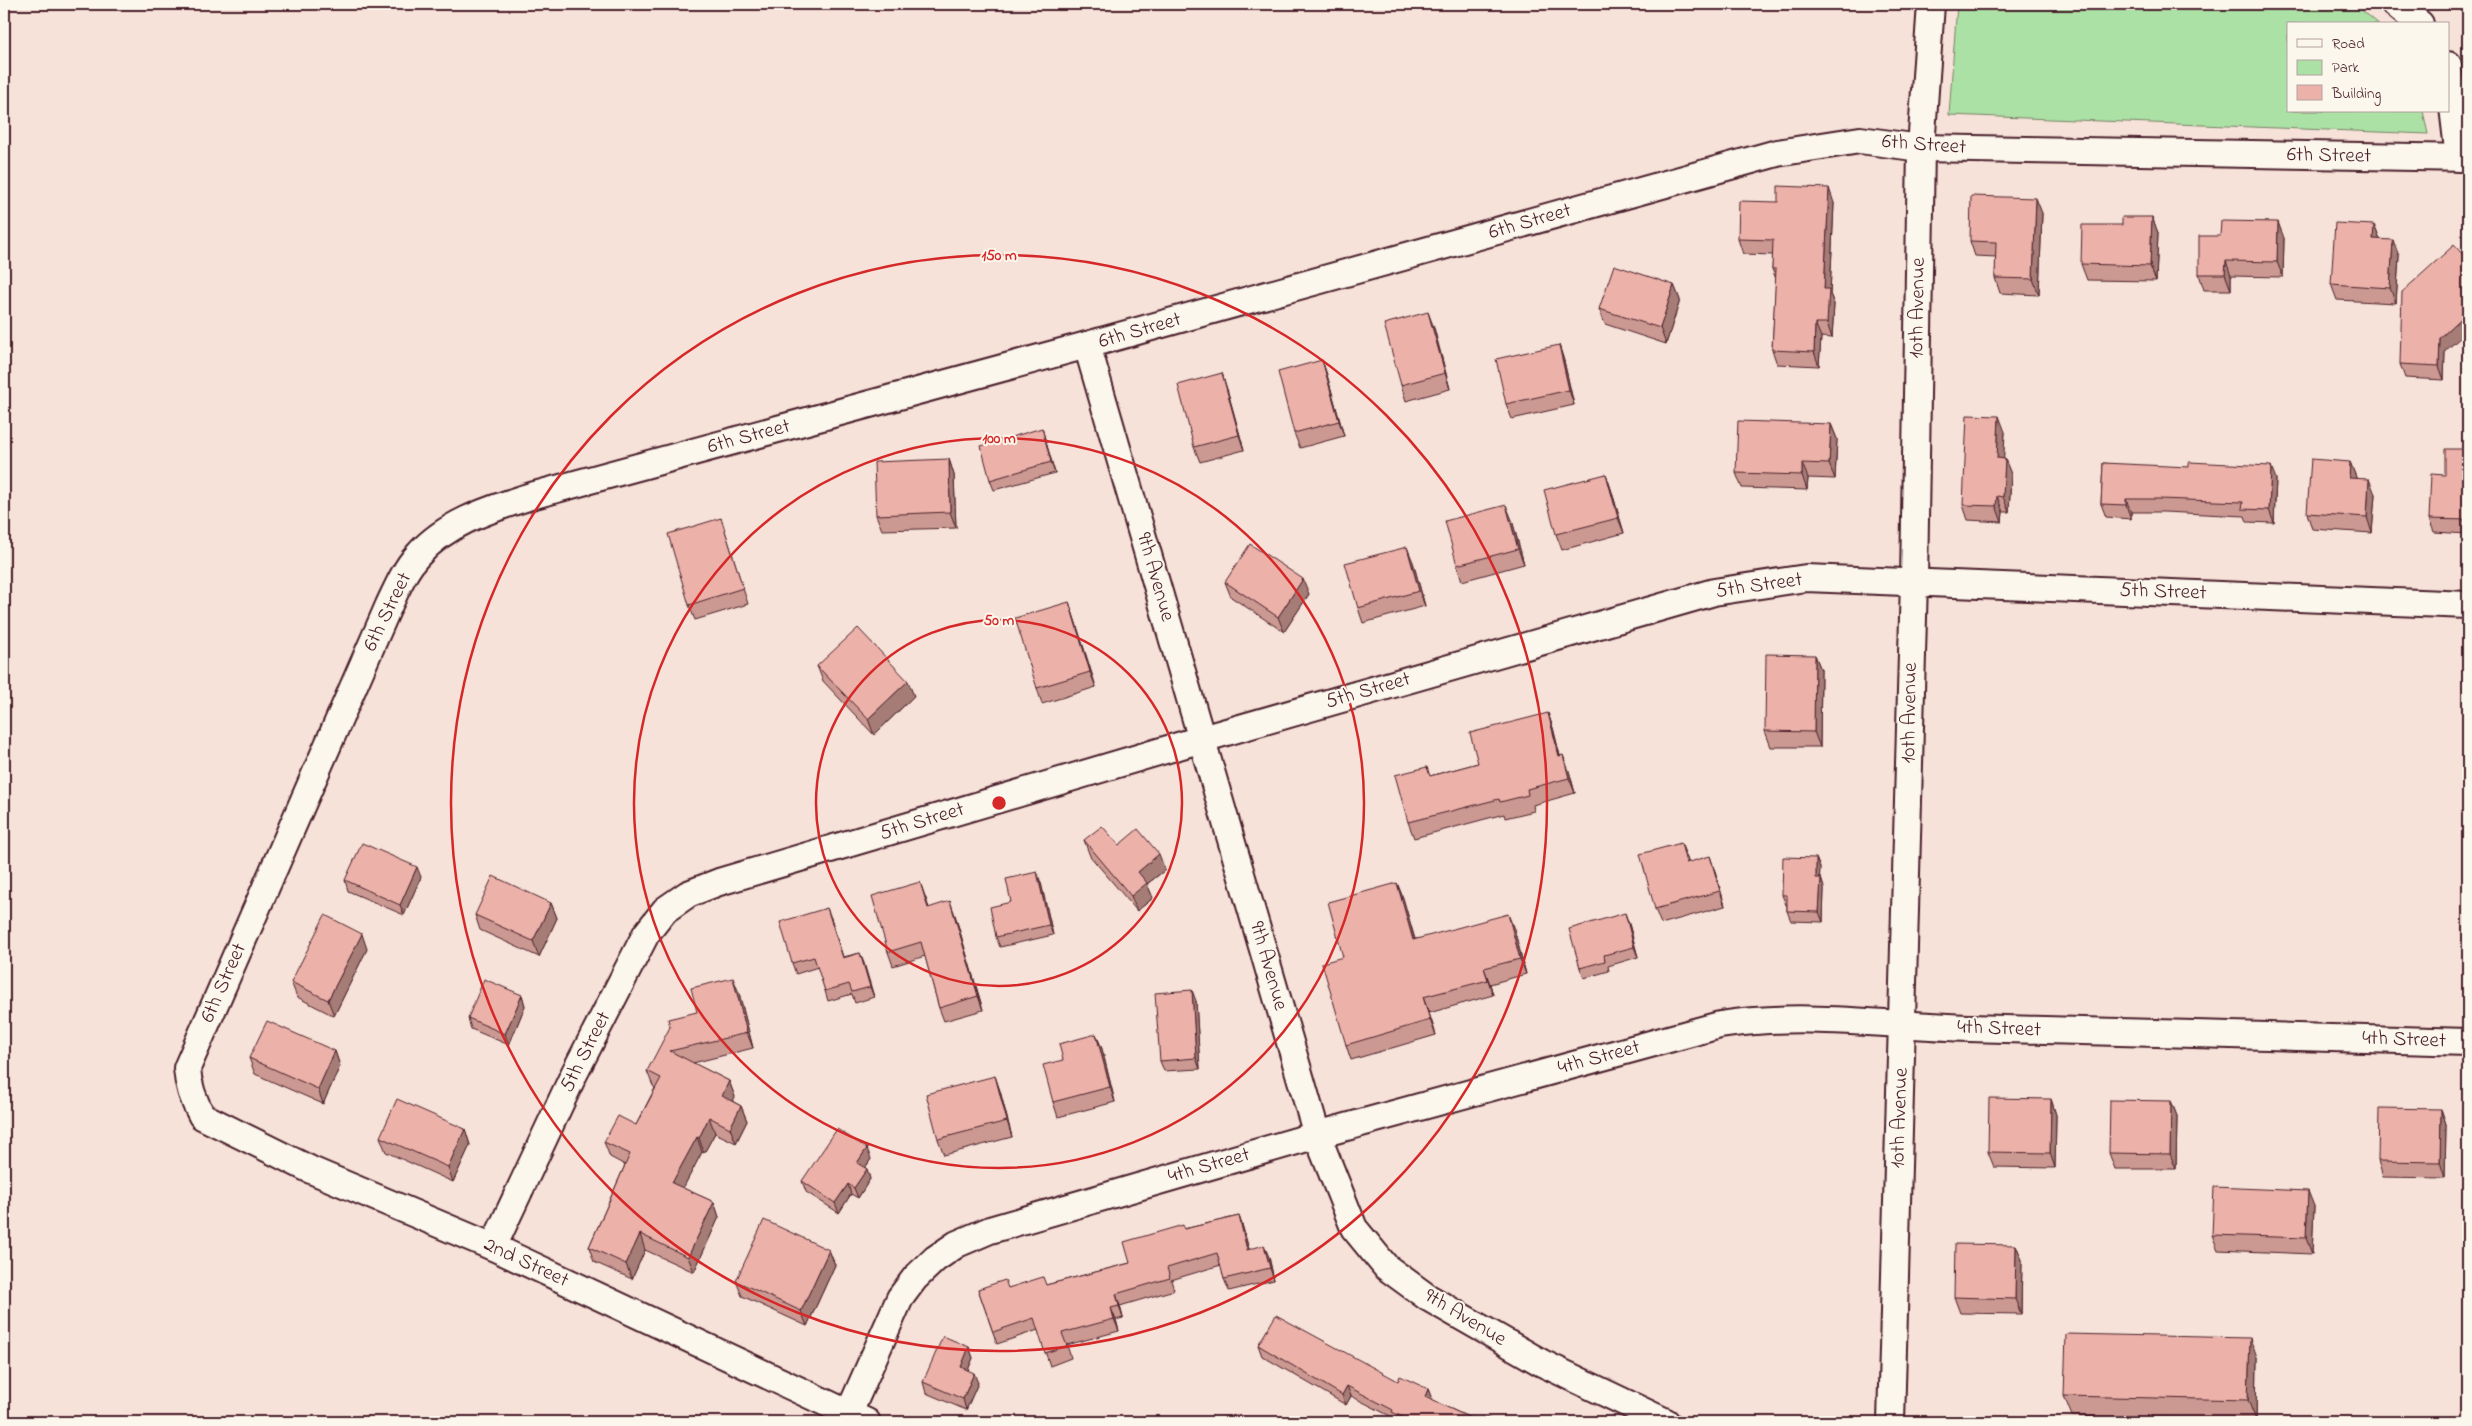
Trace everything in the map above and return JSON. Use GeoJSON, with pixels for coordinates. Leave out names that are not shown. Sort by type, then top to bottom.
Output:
{"type":"FeatureCollection","features":[{"type":"Feature","properties":{"kind":"street","name":"10th Avenue"},"geometry":{"type":"LineString","coordinates":[[1891,1422],[1914,582],[1921,148],[1931,4]]}},
{"type":"Feature","properties":{"kind":"street"},"geometry":{"type":"LineString","coordinates":[[2394,4],[2417,22]]}},
{"type":"Feature","properties":{"kind":"street"},"geometry":{"type":"LineString","coordinates":[[2450,77],[2463,158]]}},
{"type":"Feature","properties":{"kind":"street","name":"6th Street"},"geometry":{"type":"LineString","coordinates":[[192,1099],[188,1084],[187,1068],[403,576],[418,555],[442,533],[496,507],[1777,153],[1860,140],[1921,148],[2463,158]]}},
{"type":"Feature","properties":{"kind":"street","name":"9th Avenue"},"geometry":{"type":"LineString","coordinates":[[1087,345],[1317,1135],[1354,1228],[1386,1267],[1428,1297],[1542,1363],[1666,1422]]}},
{"type":"Feature","properties":{"kind":"street","name":"5th Street"},"geometry":{"type":"LineString","coordinates":[[493,1246],[574,1074],[646,934],[665,910],[688,894],[719,882],[1202,739],[1714,592],[1806,578],[2468,605]]}},
{"type":"Feature","properties":{"kind":"street","name":"4th Street"},"geometry":{"type":"LineString","coordinates":[[853,1419],[900,1298],[915,1278],[935,1259],[957,1244],[990,1230],[1317,1135],[1720,1025],[1755,1019],[1795,1018],[1903,1026],[2468,1042]]}},
{"type":"Feature","properties":{"kind":"street","name":"2nd Street"},"geometry":{"type":"LineString","coordinates":[[192,1099],[202,1116],[286,1158],[493,1246],[853,1419]]}},
{"type":"Feature","properties":{"kind":"green space"},"geometry":{"type":"Polygon","coordinates":[[[1957,4],[2354,4],[2376,22],[2287,22],[2287,112],[2423,112],[2428,134],[1949,115],[1957,4]]]}},
{"type":"Feature","properties":{"kind":"building"},"geometry":{"type":"Polygon","coordinates":[[[1778,186],[1829,188],[1824,289],[1829,289],[1827,323],[1815,323],[1814,352],[1772,350],[1776,269],[1772,269],[1773,240],[1738,239],[1739,201],[1778,202],[1778,186]]]}},
{"type":"Feature","properties":{"kind":"building"},"geometry":{"type":"Polygon","coordinates":[[[1971,196],[2036,198],[2033,279],[1995,278],[1996,242],[1970,241],[1971,196]]]}},
{"type":"Feature","properties":{"kind":"building"},"geometry":{"type":"Polygon","coordinates":[[[2122,217],[2152,217],[2150,266],[2081,264],[2082,225],[2122,225],[2122,217]]]}},
{"type":"Feature","properties":{"kind":"building"},"geometry":{"type":"Polygon","coordinates":[[[2221,221],[2278,222],[2277,262],[2226,261],[2225,274],[2199,274],[2199,236],[2220,236],[2221,221]]]}},
{"type":"Feature","properties":{"kind":"building"},"geometry":{"type":"Polygon","coordinates":[[[2335,223],[2374,225],[2373,239],[2393,240],[2390,288],[2331,284],[2335,223]]]}},
{"type":"Feature","properties":{"kind":"building"},"geometry":{"type":"Polygon","coordinates":[[[2454,245],[2468,260],[2468,312],[2440,338],[2439,366],[2400,364],[2402,292],[2454,245]]]}},
{"type":"Feature","properties":{"kind":"building"},"geometry":{"type":"Polygon","coordinates":[[[1614,265],[1674,285],[1660,328],[1599,309],[1614,265]]]}},
{"type":"Feature","properties":{"kind":"building"},"geometry":{"type":"Polygon","coordinates":[[[1428,312],[1445,373],[1401,385],[1384,324],[1428,312]]]}},
{"type":"Feature","properties":{"kind":"building"},"geometry":{"type":"Polygon","coordinates":[[[1559,345],[1569,390],[1506,404],[1496,359],[1559,345]]]}},
{"type":"Feature","properties":{"kind":"building"},"geometry":{"type":"Polygon","coordinates":[[[1322,360],[1339,421],[1294,433],[1278,372],[1322,360]]]}},
{"type":"Feature","properties":{"kind":"building"},"geometry":{"type":"Polygon","coordinates":[[[1222,373],[1239,435],[1194,447],[1178,385],[1222,373]]]}},
{"type":"Feature","properties":{"kind":"building"},"geometry":{"type":"Polygon","coordinates":[[[1967,415],[1999,416],[1997,458],[2005,459],[2003,497],[1997,496],[1996,506],[1963,505],[1967,415]]]}},
{"type":"Feature","properties":{"kind":"building"},"geometry":{"type":"Polygon","coordinates":[[[1738,421],[1831,424],[1829,464],[1802,463],[1802,475],[1736,473],[1738,421]]]}},
{"type":"Feature","properties":{"kind":"building"},"geometry":{"type":"Polygon","coordinates":[[[1042,428],[1051,462],[990,480],[981,446],[1042,428]]]}},
{"type":"Feature","properties":{"kind":"building"},"geometry":{"type":"Polygon","coordinates":[[[2445,449],[2468,449],[2468,520],[2429,519],[2431,474],[2445,475],[2445,449]]]}},
{"type":"Feature","properties":{"kind":"building"},"geometry":{"type":"Polygon","coordinates":[[[949,459],[950,512],[876,515],[874,462],[949,459]]]}},
{"type":"Feature","properties":{"kind":"building"},"geometry":{"type":"Polygon","coordinates":[[[2311,459],[2350,462],[2349,478],[2369,479],[2367,517],[2307,513],[2311,459]]]}},
{"type":"Feature","properties":{"kind":"building"},"geometry":{"type":"Polygon","coordinates":[[[2189,462],[2271,466],[2269,510],[2242,509],[2243,502],[2159,499],[2126,499],[2126,505],[2101,504],[2103,463],[2189,467],[2189,462]]]}},
{"type":"Feature","properties":{"kind":"building"},"geometry":{"type":"Polygon","coordinates":[[[1606,474],[1618,518],[1556,534],[1544,490],[1606,474]]]}},
{"type":"Feature","properties":{"kind":"building"},"geometry":{"type":"Polygon","coordinates":[[[1506,505],[1518,549],[1457,565],[1445,521],[1506,505]]]}},
{"type":"Feature","properties":{"kind":"building"},"geometry":{"type":"Polygon","coordinates":[[[721,518],[743,588],[689,605],[668,534],[721,518]]]}},
{"type":"Feature","properties":{"kind":"building"},"geometry":{"type":"Polygon","coordinates":[[[1250,544],[1303,579],[1278,617],[1225,582],[1250,544]]]}},
{"type":"Feature","properties":{"kind":"building"},"geometry":{"type":"Polygon","coordinates":[[[1407,547],[1419,591],[1358,608],[1345,563],[1407,547]]]}},
{"type":"Feature","properties":{"kind":"building"},"geometry":{"type":"Polygon","coordinates":[[[1069,602],[1090,672],[1037,688],[1015,618],[1069,602]]]}},
{"type":"Feature","properties":{"kind":"building"},"geometry":{"type":"Polygon","coordinates":[[[858,628],[908,681],[868,719],[817,666],[858,628]]]}},
{"type":"Feature","properties":{"kind":"building"},"geometry":{"type":"Polygon","coordinates":[[[1766,654],[1815,655],[1814,732],[1765,731],[1766,654]]]}},
{"type":"Feature","properties":{"kind":"building"},"geometry":{"type":"Polygon","coordinates":[[[1548,713],[1559,756],[1563,755],[1569,778],[1527,789],[1528,795],[1500,802],[1499,799],[1408,822],[1395,775],[1427,767],[1430,776],[1478,763],[1470,733],[1548,713]]]}},
{"type":"Feature","properties":{"kind":"building"},"geometry":{"type":"Polygon","coordinates":[[[1102,826],[1119,845],[1138,829],[1159,854],[1138,872],[1147,883],[1131,896],[1084,840],[1102,826]]]}},
{"type":"Feature","properties":{"kind":"building"},"geometry":{"type":"Polygon","coordinates":[[[362,843],[417,867],[400,905],[345,880],[362,843]]]}},
{"type":"Feature","properties":{"kind":"building"},"geometry":{"type":"Polygon","coordinates":[[[1681,843],[1686,863],[1710,856],[1720,891],[1655,909],[1640,854],[1681,843]]]}},
{"type":"Feature","properties":{"kind":"building"},"geometry":{"type":"Polygon","coordinates":[[[1783,857],[1816,858],[1816,878],[1821,878],[1819,912],[1787,911],[1787,895],[1782,895],[1783,857]]]}},
{"type":"Feature","properties":{"kind":"building"},"geometry":{"type":"Polygon","coordinates":[[[1037,872],[1049,925],[996,937],[990,907],[1011,902],[1006,879],[1037,872]]]}},
{"type":"Feature","properties":{"kind":"building"},"geometry":{"type":"Polygon","coordinates":[[[493,876],[551,903],[533,941],[475,915],[493,876]]]}},
{"type":"Feature","properties":{"kind":"building"},"geometry":{"type":"Polygon","coordinates":[[[920,882],[928,908],[950,901],[978,996],[939,1008],[921,942],[888,952],[872,896],[920,882]]]}},
{"type":"Feature","properties":{"kind":"building"},"geometry":{"type":"Polygon","coordinates":[[[1397,883],[1413,940],[1508,914],[1520,959],[1484,968],[1488,980],[1423,997],[1430,1020],[1346,1045],[1322,963],[1343,957],[1328,902],[1397,883]]]}},
{"type":"Feature","properties":{"kind":"building"},"geometry":{"type":"Polygon","coordinates":[[[827,908],[843,958],[860,953],[870,987],[852,992],[849,984],[825,991],[814,957],[792,963],[780,922],[827,908]]]}},
{"type":"Feature","properties":{"kind":"building"},"geometry":{"type":"Polygon","coordinates":[[[1625,913],[1634,947],[1604,955],[1605,961],[1580,968],[1569,929],[1625,913]]]}},
{"type":"Feature","properties":{"kind":"building"},"geometry":{"type":"Polygon","coordinates":[[[325,915],[362,934],[328,1000],[291,982],[325,915]]]}},
{"type":"Feature","properties":{"kind":"building"},"geometry":{"type":"Polygon","coordinates":[[[733,978],[747,1033],[670,1051],[729,1081],[722,1096],[741,1106],[730,1128],[709,1117],[699,1138],[697,1137],[672,1183],[714,1202],[688,1257],[640,1234],[626,1264],[589,1247],[630,1154],[604,1142],[618,1116],[636,1125],[661,1078],[647,1071],[670,1027],[668,1019],[697,1012],[691,988],[733,978]]]}},
{"type":"Feature","properties":{"kind":"building"},"geometry":{"type":"Polygon","coordinates":[[[484,979],[522,995],[505,1034],[468,1018],[484,979]]]}},
{"type":"Feature","properties":{"kind":"building"},"geometry":{"type":"Polygon","coordinates":[[[1192,990],[1196,1058],[1160,1061],[1155,993],[1192,990]]]}},
{"type":"Feature","properties":{"kind":"building"},"geometry":{"type":"Polygon","coordinates":[[[267,1021],[335,1051],[318,1089],[249,1058],[267,1021]]]}},
{"type":"Feature","properties":{"kind":"building"},"geometry":{"type":"Polygon","coordinates":[[[1096,1034],[1110,1087],[1053,1102],[1043,1065],[1063,1060],[1059,1044],[1096,1034]]]}},
{"type":"Feature","properties":{"kind":"building"},"geometry":{"type":"Polygon","coordinates":[[[995,1076],[1007,1121],[938,1139],[926,1094],[995,1076]]]}},
{"type":"Feature","properties":{"kind":"building"},"geometry":{"type":"Polygon","coordinates":[[[1989,1098],[2051,1099],[2050,1153],[1988,1152],[1989,1098]]]}},
{"type":"Feature","properties":{"kind":"building"},"geometry":{"type":"Polygon","coordinates":[[[397,1099],[465,1129],[448,1167],[380,1137],[397,1099]]]}},
{"type":"Feature","properties":{"kind":"building"},"geometry":{"type":"Polygon","coordinates":[[[2110,1100],[2171,1101],[2170,1154],[2109,1153],[2110,1100]]]}},
{"type":"Feature","properties":{"kind":"building"},"geometry":{"type":"Polygon","coordinates":[[[2379,1108],[2441,1109],[2440,1162],[2378,1161],[2379,1108]]]}},
{"type":"Feature","properties":{"kind":"building"},"geometry":{"type":"Polygon","coordinates":[[[837,1129],[867,1148],[857,1163],[867,1169],[854,1188],[848,1184],[835,1203],[802,1181],[837,1129]]]}},
{"type":"Feature","properties":{"kind":"building"},"geometry":{"type":"Polygon","coordinates":[[[2214,1187],[2308,1191],[2306,1238],[2212,1235],[2214,1187]]]}},
{"type":"Feature","properties":{"kind":"building"},"geometry":{"type":"Polygon","coordinates":[[[1239,1216],[1247,1250],[1264,1245],[1270,1268],[1224,1279],[1217,1253],[1167,1268],[1170,1278],[1116,1294],[1119,1306],[1111,1308],[1114,1319],[1062,1333],[1067,1346],[1045,1353],[1034,1318],[993,1332],[978,1289],[1005,1280],[1008,1288],[1043,1277],[1046,1285],[1130,1263],[1124,1242],[1183,1225],[1184,1229],[1239,1216]]]}},
{"type":"Feature","properties":{"kind":"building"},"geometry":{"type":"Polygon","coordinates":[[[764,1220],[829,1250],[801,1311],[736,1281],[764,1220]]]}},
{"type":"Feature","properties":{"kind":"building"},"geometry":{"type":"Polygon","coordinates":[[[1955,1244],[2016,1245],[2015,1299],[1954,1297],[1955,1244]]]}},
{"type":"Feature","properties":{"kind":"building"},"geometry":{"type":"Polygon","coordinates":[[[1276,1315],[1398,1381],[1400,1376],[1428,1389],[1425,1397],[1479,1422],[1413,1422],[1347,1386],[1342,1395],[1258,1345],[1276,1315]]]}},
{"type":"Feature","properties":{"kind":"building"},"geometry":{"type":"Polygon","coordinates":[[[2066,1334],[2250,1338],[2248,1400],[2064,1396],[2066,1334]]]}},
{"type":"Feature","properties":{"kind":"building"},"geometry":{"type":"Polygon","coordinates":[[[943,1336],[969,1347],[961,1367],[974,1373],[963,1399],[923,1382],[943,1336]]]}},
{"type":"Feature","properties":{"kind":"building"},"geometry":{"type":"Polygon","coordinates":[[[1485,1417],[1498,1422],[1483,1422],[1485,1417]]]}}]}
